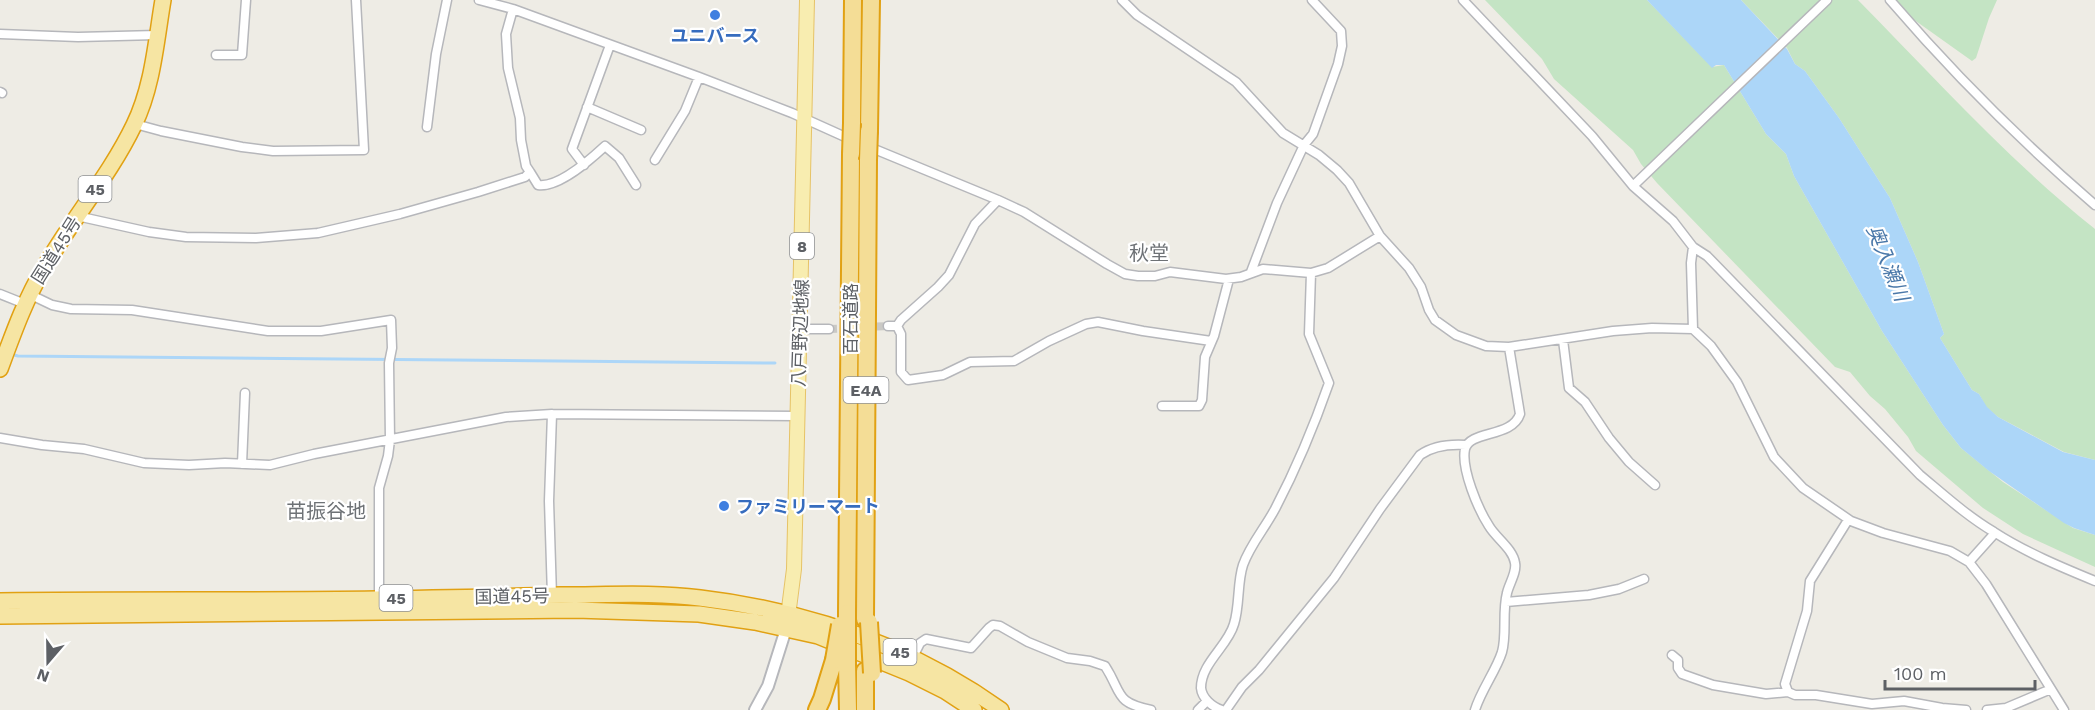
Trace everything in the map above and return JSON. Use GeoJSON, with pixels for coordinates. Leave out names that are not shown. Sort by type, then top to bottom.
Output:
{"type":"FeatureCollection","features":[{"type":"Feature","properties":{"kind":"highway","name":"国道45号"},"geometry":{"type":"LineString","coordinates":[[0,369],[27,299],[44,267],[108,171],[135,124],[151,76],[163,0]]}},
{"type":"Feature","properties":{"kind":"highway","name":"百石道路"},"geometry":{"type":"LineString","coordinates":[[848,710],[841,662],[847,582],[853,0]]}},
{"type":"Feature","properties":{"kind":"highway","name":"E4A"},"geometry":{"type":"LineString","coordinates":[[869,672],[864,537],[871,0]]}},
{"type":"Feature","properties":{"kind":"highway","name":"国道45号"},"geometry":{"type":"LineString","coordinates":[[0,601],[663,595],[700,598],[788,621],[851,633],[913,657],[1001,710]]}},
{"type":"Feature","properties":{"kind":"highway","name":"国道45号"},"geometry":{"type":"LineString","coordinates":[[0,616],[576,610],[699,614],[755,622],[788,621],[818,636],[879,659],[945,691],[974,710]]}},
{"type":"Feature","properties":{"kind":"highway"},"geometry":{"type":"LineString","coordinates":[[817,710],[841,662]]}},
{"type":"Feature","properties":{"kind":"highway"},"geometry":{"type":"LineString","coordinates":[[865,710],[869,672]]}},
{"type":"Feature","properties":{"kind":"highway"},"geometry":{"type":"LineString","coordinates":[[869,672],[874,710]]}},
{"type":"Feature","properties":{"kind":"main road","name":"八戸野辺地線"},"geometry":{"type":"LineString","coordinates":[[788,621],[794,569],[807,0]]}},
{"type":"Feature","properties":{"kind":"street"},"geometry":{"type":"LineString","coordinates":[[216,55],[242,55],[246,0]]}},
{"type":"Feature","properties":{"kind":"street"},"geometry":{"type":"LineString","coordinates":[[135,124],[184,136],[273,151],[364,150],[356,0]]}},
{"type":"Feature","properties":{"kind":"street"},"geometry":{"type":"LineString","coordinates":[[427,127],[436,54],[447,0]]}},
{"type":"Feature","properties":{"kind":"street"},"geometry":{"type":"LineString","coordinates":[[479,0],[501,3],[699,77],[998,200],[1024,212],[1125,274],[1155,276],[1170,272],[1229,279],[1251,272],[1275,269],[1311,273],[1328,268],[1380,236]]}},
{"type":"Feature","properties":{"kind":"street"},"geometry":{"type":"LineString","coordinates":[[1122,0],[1137,15],[1236,82],[1283,133],[1319,154],[1337,170],[1349,183],[1380,236],[1409,268],[1421,287],[1429,310],[1440,325],[1456,335],[1486,346],[1509,347],[1613,331],[1652,328],[1693,329],[1712,346],[1737,382],[1774,457],[1803,488],[1848,520],[1883,533],[1950,551],[1969,562],[1986,584],[2064,710]]}},
{"type":"Feature","properties":{"kind":"street"},"geometry":{"type":"LineString","coordinates":[[1251,272],[1269,220],[1304,145],[1313,134],[1338,64],[1342,46],[1341,31],[1312,0]]}},
{"type":"Feature","properties":{"kind":"street"},"geometry":{"type":"LineString","coordinates":[[1463,0],[1673,221],[1693,247],[1707,256],[1920,475],[1957,507],[1995,533],[2037,556],[2095,581]]}},
{"type":"Feature","properties":{"kind":"street"},"geometry":{"type":"LineString","coordinates":[[1636,183],[1827,0]]}},
{"type":"Feature","properties":{"kind":"street"},"geometry":{"type":"LineString","coordinates":[[1890,0],[2011,128],[2095,205]]}},
{"type":"Feature","properties":{"kind":"street"},"geometry":{"type":"LineString","coordinates":[[513,9],[506,34],[508,68],[520,118],[526,166],[538,184],[543,185],[584,165],[605,146],[619,158],[636,185]]}},
{"type":"Feature","properties":{"kind":"street"},"geometry":{"type":"LineString","coordinates":[[0,34],[78,38],[157,35]]}},
{"type":"Feature","properties":{"kind":"street"},"geometry":{"type":"LineString","coordinates":[[584,165],[572,149],[610,45]]}},
{"type":"Feature","properties":{"kind":"street"},"geometry":{"type":"LineString","coordinates":[[655,160],[685,111],[699,77]]}},
{"type":"Feature","properties":{"kind":"street"},"geometry":{"type":"LineString","coordinates":[[587,107],[641,130]]}},
{"type":"Feature","properties":{"kind":"street"},"geometry":{"type":"LineString","coordinates":[[77,216],[149,232],[186,237],[256,238],[318,233],[390,217],[478,192],[525,177],[530,172]]}},
{"type":"Feature","properties":{"kind":"street"},"geometry":{"type":"LineString","coordinates":[[897,326],[949,275],[975,224],[998,200]]}},
{"type":"Feature","properties":{"kind":"street"},"geometry":{"type":"LineString","coordinates":[[1693,247],[1691,263],[1693,329]]}},
{"type":"Feature","properties":{"kind":"street"},"geometry":{"type":"LineString","coordinates":[[1311,273],[1309,334],[1329,383],[1293,472],[1243,565],[1234,624],[1209,665],[1202,682],[1201,690],[1207,701],[1224,710],[1259,670],[1334,578],[1380,509],[1420,455],[1429,449],[1451,444],[1466,445]]}},
{"type":"Feature","properties":{"kind":"street"},"geometry":{"type":"LineString","coordinates":[[1162,406],[1199,406],[1202,400],[1205,357],[1229,279]]}},
{"type":"Feature","properties":{"kind":"street"},"geometry":{"type":"LineString","coordinates":[[0,294],[71,309],[132,310],[268,331],[321,331],[391,320],[392,348],[389,363],[388,424],[390,440],[379,488],[379,598]]}},
{"type":"Feature","properties":{"kind":"street"},"geometry":{"type":"LineString","coordinates":[[897,326],[901,334],[901,372],[908,380],[944,375],[970,362],[1014,362],[1049,341],[1086,324],[1098,322],[1143,332],[1211,341]]}},
{"type":"Feature","properties":{"kind":"street"},"geometry":{"type":"LineString","coordinates":[[888,326],[897,326]]}},
{"type":"Feature","properties":{"kind":"street"},"geometry":{"type":"LineString","coordinates":[[800,328],[829,329]]}},
{"type":"Feature","properties":{"kind":"street"},"geometry":{"type":"LineString","coordinates":[[1563,340],[1569,388],[1585,402],[1609,438],[1629,462],[1655,485]]}},
{"type":"Feature","properties":{"kind":"street"},"geometry":{"type":"LineString","coordinates":[[1475,710],[1503,650],[1506,594],[1516,565],[1513,556],[1489,526],[1482,513],[1466,473],[1466,445],[1471,440],[1510,427],[1517,422],[1520,414],[1509,347]]}},
{"type":"Feature","properties":{"kind":"street"},"geometry":{"type":"LineString","coordinates":[[242,464],[245,393]]}},
{"type":"Feature","properties":{"kind":"street"},"geometry":{"type":"LineString","coordinates":[[552,414],[549,501],[552,596]]}},
{"type":"Feature","properties":{"kind":"street"},"geometry":{"type":"LineString","coordinates":[[0,438],[84,449],[144,463],[281,464],[314,454],[506,417],[552,414],[797,416]]}},
{"type":"Feature","properties":{"kind":"street"},"geometry":{"type":"LineString","coordinates":[[1788,692],[1785,684],[1807,611],[1810,581],[1848,520]]}},
{"type":"Feature","properties":{"kind":"street"},"geometry":{"type":"LineString","coordinates":[[1969,562],[1995,533]]}},
{"type":"Feature","properties":{"kind":"street"},"geometry":{"type":"LineString","coordinates":[[1506,602],[1589,595],[1619,589],[1644,579]]}},
{"type":"Feature","properties":{"kind":"street"},"geometry":{"type":"LineString","coordinates":[[755,710],[768,686],[788,621]]}},
{"type":"Feature","properties":{"kind":"street"},"geometry":{"type":"LineString","coordinates":[[913,657],[920,643],[926,639],[971,648],[989,627],[1000,626],[1028,642],[1067,658],[1090,661],[1105,666],[1126,703],[1151,710]]}},
{"type":"Feature","properties":{"kind":"street"},"geometry":{"type":"LineString","coordinates":[[1672,655],[1678,660],[1678,668],[1682,674],[1713,685],[1754,692],[1816,695],[1872,704],[1904,701],[1966,710]]}},
{"type":"Feature","properties":{"kind":"street"},"geometry":{"type":"LineString","coordinates":[[1987,710],[2006,708],[2051,689]]}},
{"type":"Feature","properties":{"kind":"street"},"geometry":{"type":"LineString","coordinates":[[1198,710],[1207,701]]}},
{"type":"Feature","properties":{"kind":"green space"},"geometry":{"type":"Polygon","coordinates":[[[1485,0],[1647,0],[1712,67],[1724,65],[1766,134],[1786,154],[1794,176],[1882,331],[1943,425],[1961,448],[2003,482],[2073,528],[2095,535],[2095,567],[2023,534],[1983,508],[1916,451],[1908,437],[1885,409],[1870,396],[1850,372],[1835,367],[1657,183],[1633,150],[1554,79],[1542,59],[1485,0]]]}},
{"type":"Feature","properties":{"kind":"green space"},"geometry":{"type":"Polygon","coordinates":[[[1741,0],[1858,0],[2033,176],[2095,229],[2095,460],[2064,452],[1998,417],[1986,407],[1979,394],[1972,390],[1940,338],[1944,334],[1918,262],[1890,198],[1839,118],[1805,71],[1795,64],[1787,48],[1741,0]]]}},
{"type":"Feature","properties":{"kind":"green space"},"geometry":{"type":"Polygon","coordinates":[[[1896,0],[1997,0],[1976,58],[1972,61],[1913,19],[1896,0]]]}},
{"type":"Feature","properties":{"kind":"water","name":"奥入瀬川"},"geometry":{"type":"Polygon","coordinates":[[[1647,0],[1741,0],[1787,49],[1795,64],[1805,71],[1839,118],[1890,198],[1918,262],[1944,334],[1940,338],[1972,390],[1979,394],[1987,407],[1998,417],[2063,452],[2095,460],[2095,535],[2064,523],[1989,471],[1961,448],[1943,425],[1882,331],[1794,176],[1786,154],[1766,134],[1724,65],[1716,65],[1712,68],[1647,0]]]}},
{"type":"Feature","properties":{"kind":"waterway"},"geometry":{"type":"LineString","coordinates":[[10,354],[18,356],[775,363]]}},
{"type":"Feature","properties":{"kind":"tunnel"},"geometry":{"type":"LineString","coordinates":[[864,327],[888,326]]}},
{"type":"Feature","properties":{"kind":"tunnel"},"geometry":{"type":"LineString","coordinates":[[829,329],[851,328]]}},
{"type":"Feature","properties":{"kind":"place","name":"ユニバース"},"geometry":{"type":"Point","coordinates":[715,15]}},
{"type":"Feature","properties":{"kind":"place","name":"ファミリーマート"},"geometry":{"type":"Point","coordinates":[724,506]}},
{"type":"Feature","properties":{"kind":"district","name":"秋堂"},"geometry":{"type":"Point","coordinates":[1149,253]}},
{"type":"Feature","properties":{"kind":"district","name":"苗振谷地"},"geometry":{"type":"Point","coordinates":[326,511]}}]}
